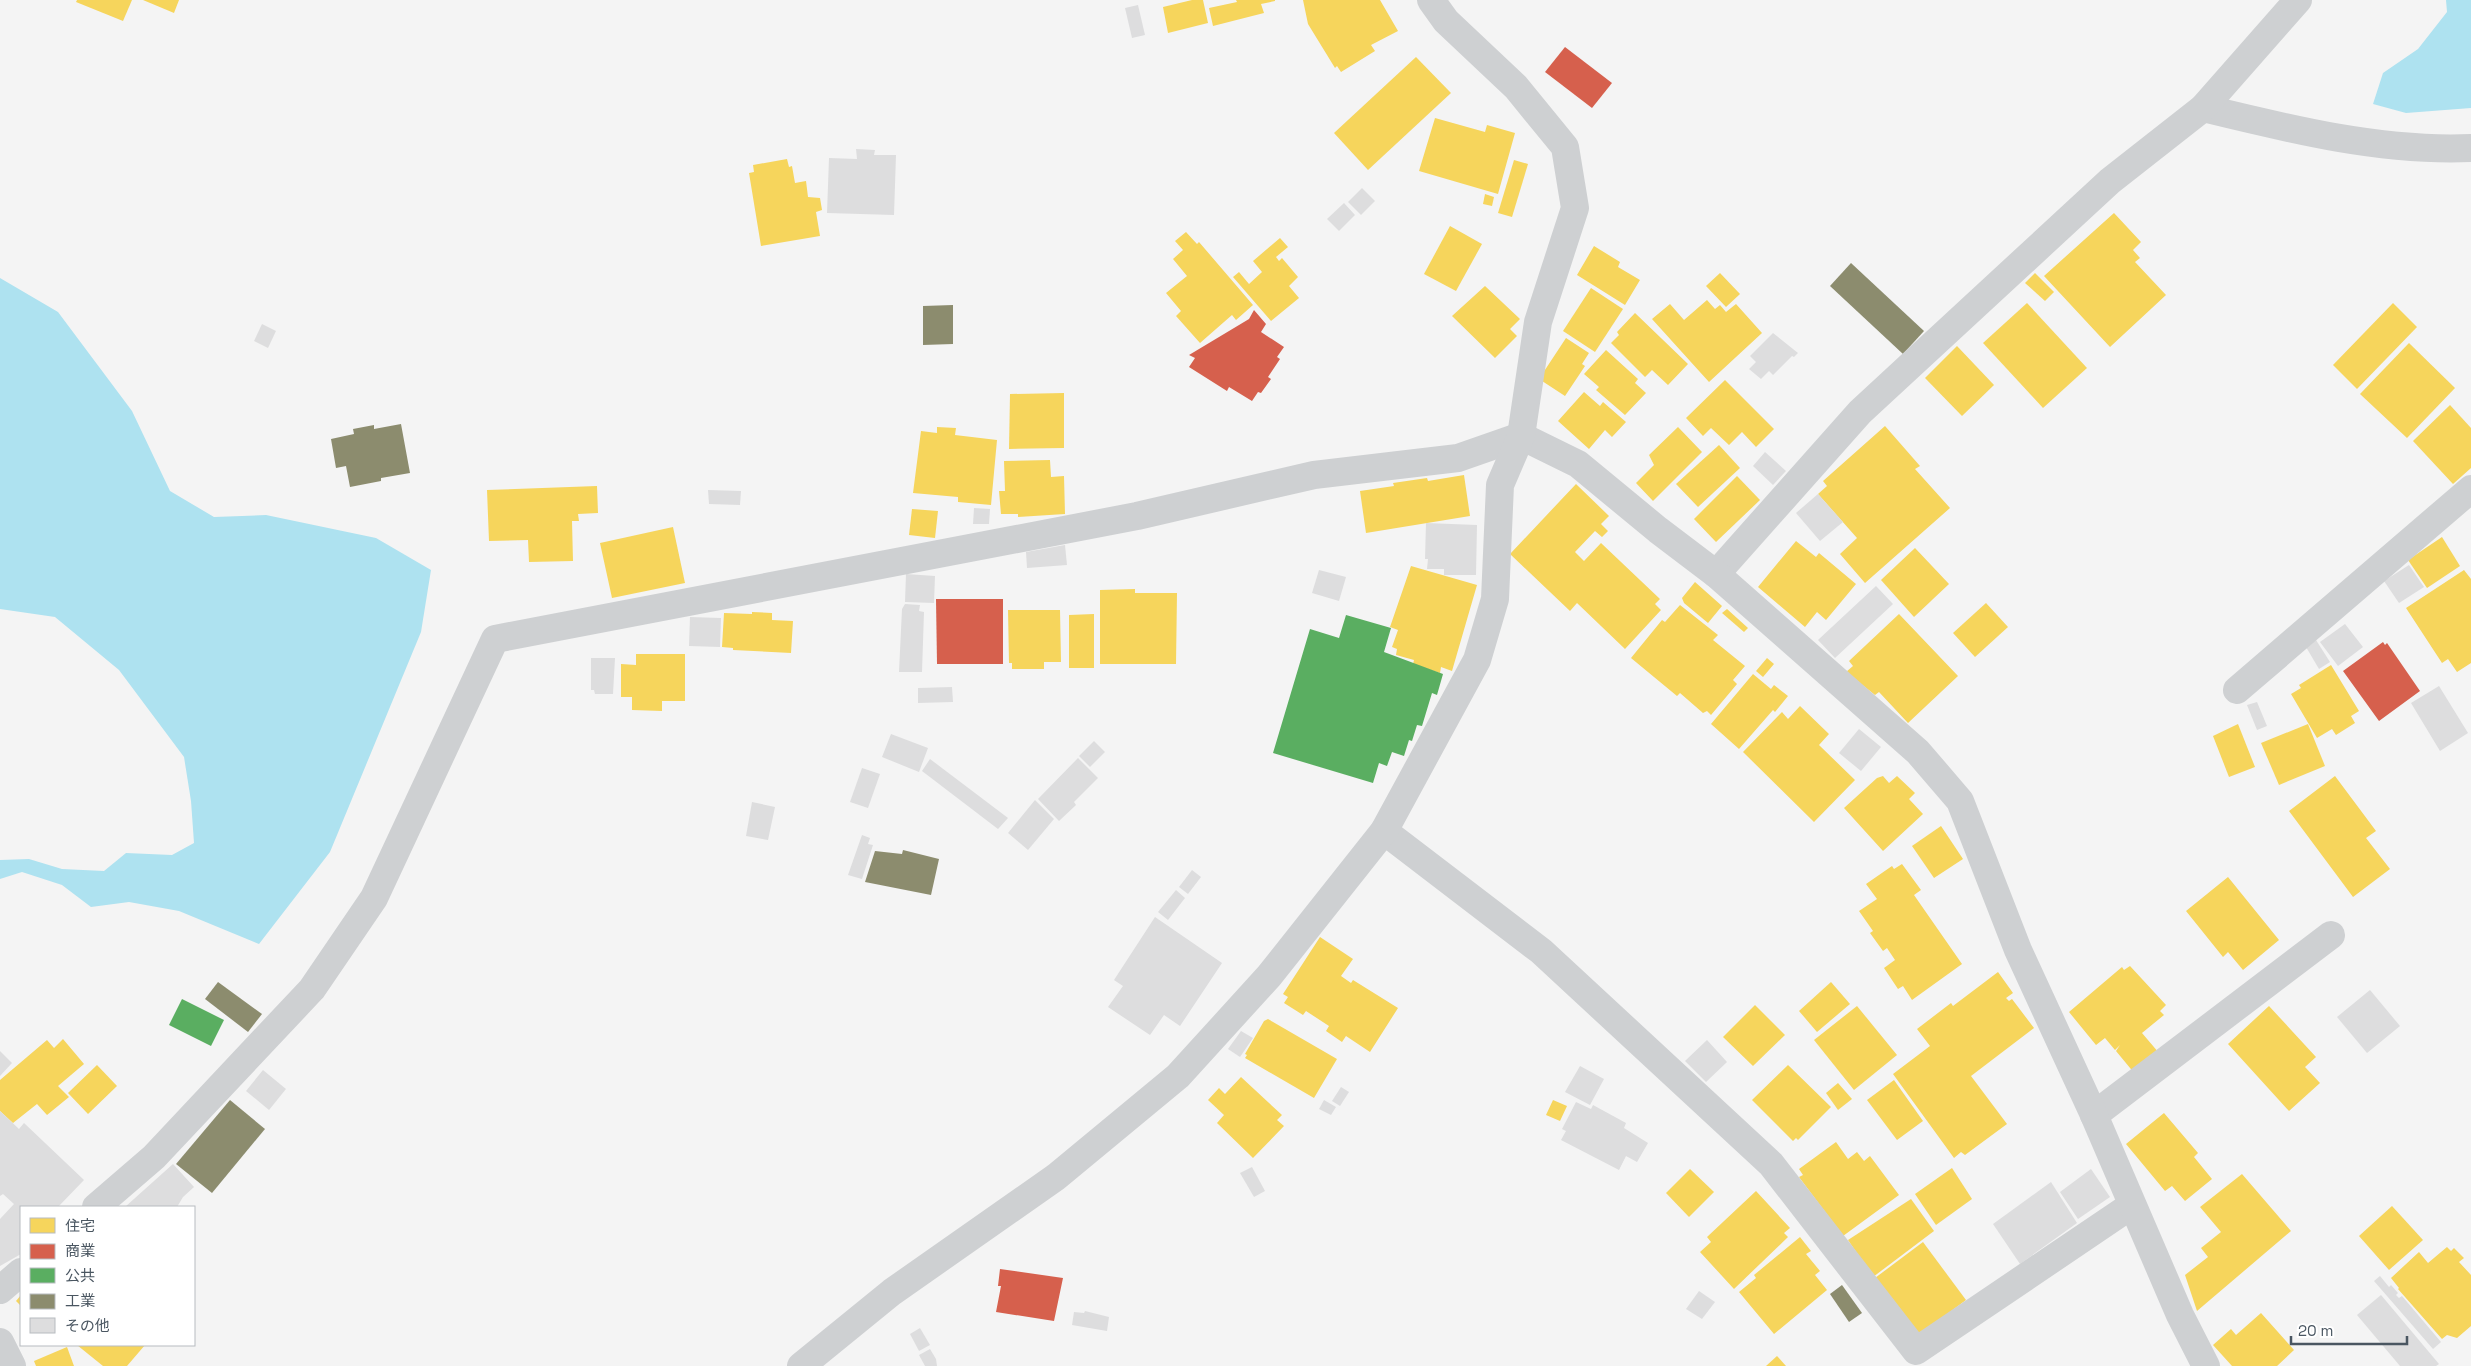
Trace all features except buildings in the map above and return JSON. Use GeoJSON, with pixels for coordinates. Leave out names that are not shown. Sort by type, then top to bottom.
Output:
{"type":"FeatureCollection","features":[{"type":"Feature","properties":{"kind":"street"},"geometry":{"type":"LineString","coordinates":[[801,1366],[892,1292],[1056,1177],[1178,1076],[1269,976],[1384,831],[1477,660],[1495,599],[1500,485],[1521,436],[1538,322],[1575,208],[1565,147],[1516,87],[1446,21],[1430,0]]}},
{"type":"Feature","properties":{"kind":"street"},"geometry":{"type":"LineString","coordinates":[[1716,574],[1860,412],[2110,181],[2203,108],[2298,0]]}},
{"type":"Feature","properties":{"kind":"street"},"geometry":{"type":"LineString","coordinates":[[2203,108],[2322,136],[2446,149],[2471,148]]}},
{"type":"Feature","properties":{"kind":"street"},"geometry":{"type":"LineString","coordinates":[[97,1206],[154,1156],[312,989],[374,898],[495,639],[1137,516],[1314,476],[1458,458],[1521,436],[1578,464],[1658,530],[1716,574],[1918,752],[1960,801],[2018,950],[2094,1115],[2180,1315],[2206,1366]]}},
{"type":"Feature","properties":{"kind":"street"},"geometry":{"type":"LineString","coordinates":[[2237,690],[2471,488]]}},
{"type":"Feature","properties":{"kind":"street"},"geometry":{"type":"LineString","coordinates":[[1384,831],[1541,951],[1771,1164],[1916,1351],[2132,1205]]}},
{"type":"Feature","properties":{"kind":"street"},"geometry":{"type":"LineString","coordinates":[[2094,1115],[2331,935]]}},
{"type":"Feature","properties":{"kind":"street"},"geometry":{"type":"LineString","coordinates":[[0,1290],[20,1273]]}},
{"type":"Feature","properties":{"kind":"street"},"geometry":{"type":"LineString","coordinates":[[0,1342],[12,1366]]}},
{"type":"Feature","properties":{"kind":"water"},"geometry":{"type":"Polygon","coordinates":[[[2446,0],[2471,0],[2471,108],[2406,113],[2373,104],[2383,73],[2418,49],[2447,12],[2446,0]]]}},
{"type":"Feature","properties":{"kind":"water"},"geometry":{"type":"Polygon","coordinates":[[[0,278],[58,312],[132,411],[170,491],[214,517],[266,515],[376,538],[431,570],[421,632],[330,852],[259,944],[179,911],[129,902],[91,907],[62,885],[22,872],[0,879],[0,860],[29,859],[62,869],[104,871],[126,853],[172,855],[194,843],[191,801],[184,757],[119,670],[55,617],[0,609],[0,278]]]}}]}
